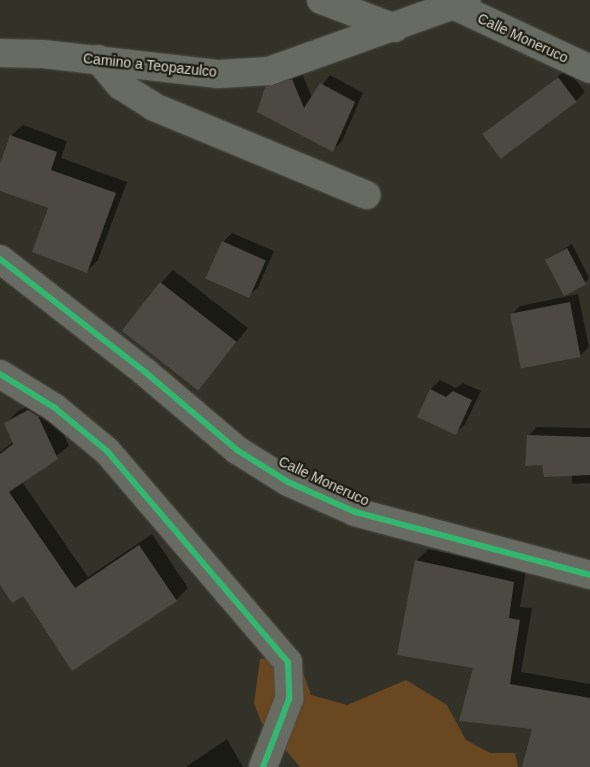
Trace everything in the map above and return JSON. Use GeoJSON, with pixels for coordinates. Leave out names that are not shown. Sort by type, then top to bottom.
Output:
{"type":"FeatureCollection","features":[{"type":"Feature","properties":{"kind":"street"},"geometry":{"type":"LineString","coordinates":[[321,0],[395,28]]}},
{"type":"Feature","properties":{"kind":"street","name":"Camino a Teopazulco"},"geometry":{"type":"LineString","coordinates":[[0,53],[98,59],[218,74],[269,71],[395,28],[461,3]]}},
{"type":"Feature","properties":{"kind":"street","name":"Calle Moneruco"},"geometry":{"type":"LineString","coordinates":[[461,3],[590,69]]}},
{"type":"Feature","properties":{"kind":"street"},"geometry":{"type":"LineString","coordinates":[[98,59],[121,86],[154,107],[366,195]]}},
{"type":"Feature","properties":{"kind":"street","name":"Calle Moneruco"},"geometry":{"type":"LineString","coordinates":[[0,259],[145,372],[237,450],[288,482],[355,512],[586,573]]}},
{"type":"Feature","properties":{"kind":"street"},"geometry":{"type":"LineString","coordinates":[[0,374],[55,408],[107,451],[288,662],[289,699],[263,767]]}},
{"type":"Feature","properties":{"kind":"shaded area"},"geometry":{"type":"Polygon","coordinates":[[[296,652],[311,695],[347,705],[406,680],[447,705],[466,740],[490,753],[515,753],[518,767],[300,767],[261,722],[254,703],[260,659],[296,652]]]}},
{"type":"Feature","properties":{"kind":"building"},"geometry":{"type":"Polygon","coordinates":[[[558,77],[577,102],[501,159],[482,134],[558,77]]]}},
{"type":"Feature","properties":{"kind":"building"},"geometry":{"type":"Polygon","coordinates":[[[292,79],[304,108],[320,83],[355,102],[333,152],[257,112],[265,87],[292,79]]]}},
{"type":"Feature","properties":{"kind":"building"},"geometry":{"type":"Polygon","coordinates":[[[10,135],[57,152],[51,170],[116,193],[87,273],[32,252],[48,208],[0,191],[0,164],[10,135]]]}},
{"type":"Feature","properties":{"kind":"building"},"geometry":{"type":"Polygon","coordinates":[[[222,241],[266,261],[249,298],[205,278],[222,241]]]}},
{"type":"Feature","properties":{"kind":"building"},"geometry":{"type":"Polygon","coordinates":[[[567,248],[586,284],[564,296],[545,260],[567,248]]]}},
{"type":"Feature","properties":{"kind":"building"},"geometry":{"type":"Polygon","coordinates":[[[160,282],[236,342],[198,391],[122,331],[160,282]]]}},
{"type":"Feature","properties":{"kind":"building"},"geometry":{"type":"Polygon","coordinates":[[[570,302],[581,357],[521,369],[510,314],[570,302]]]}},
{"type":"Feature","properties":{"kind":"building"},"geometry":{"type":"Polygon","coordinates":[[[430,389],[446,397],[453,391],[472,400],[456,435],[417,417],[430,389]]]}},
{"type":"Feature","properties":{"kind":"building"},"geometry":{"type":"Polygon","coordinates":[[[28,410],[38,416],[58,459],[9,492],[75,588],[139,545],[177,601],[72,671],[23,596],[12,603],[0,585],[0,454],[13,444],[4,423],[28,410]]]}},
{"type":"Feature","properties":{"kind":"building"},"geometry":{"type":"Polygon","coordinates":[[[527,435],[590,437],[590,475],[544,477],[542,465],[525,466],[527,435]]]}},
{"type":"Feature","properties":{"kind":"building"},"geometry":{"type":"Polygon","coordinates":[[[415,560],[514,582],[509,618],[520,620],[510,684],[590,698],[590,767],[522,767],[532,729],[459,721],[473,668],[397,655],[415,560]]]}},
{"type":"Feature","properties":{"kind":"cycle path"},"geometry":{"type":"LineString","coordinates":[[0,259],[145,372],[237,450],[288,482],[355,512],[590,575]]}},
{"type":"Feature","properties":{"kind":"cycle path"},"geometry":{"type":"LineString","coordinates":[[0,374],[55,408],[107,451],[288,662],[289,699],[263,767]]}}]}
